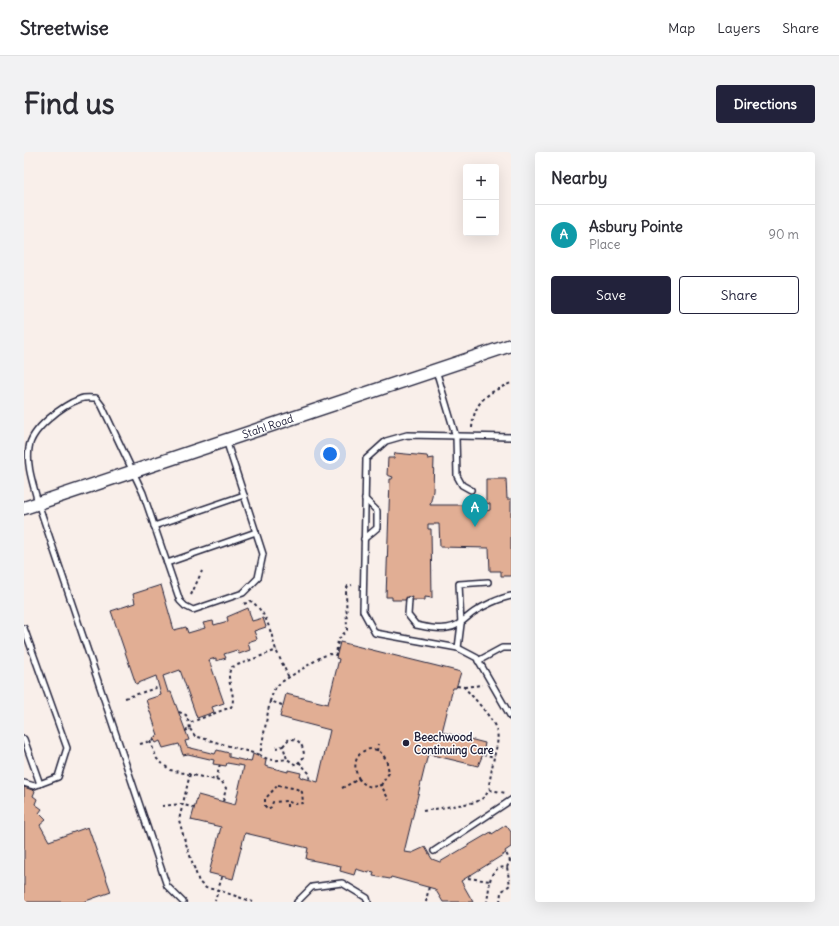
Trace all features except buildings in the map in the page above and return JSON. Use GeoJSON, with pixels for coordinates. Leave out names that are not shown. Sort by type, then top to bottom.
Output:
{"type":"FeatureCollection","features":[{"type":"Feature","properties":{"kind":"street","name":"Stahl Road"},"geometry":{"type":"LineString","coordinates":[[24,508],[511,345]]}},
{"type":"Feature","properties":{"kind":"lane"},"geometry":{"type":"LineString","coordinates":[[436,370],[456,437],[457,476],[462,485],[471,490]]}},
{"type":"Feature","properties":{"kind":"lane"},"geometry":{"type":"LineString","coordinates":[[183,902],[167,886],[38,503],[28,461],[29,447],[35,434],[61,409],[81,398],[96,398],[102,406],[142,493],[180,601],[185,606],[193,610],[243,593],[258,578],[263,554],[226,440]]}},
{"type":"Feature","properties":{"kind":"lane"},"geometry":{"type":"LineString","coordinates":[[511,438],[407,435],[386,441],[366,459],[363,611],[375,633],[458,648],[477,658],[511,717]]}},
{"type":"Feature","properties":{"kind":"lane"},"geometry":{"type":"LineString","coordinates":[[154,526],[244,495]]}},
{"type":"Feature","properties":{"kind":"lane"},"geometry":{"type":"LineString","coordinates":[[364,539],[377,528],[378,511],[365,499]]}},
{"type":"Feature","properties":{"kind":"lane"},"geometry":{"type":"LineString","coordinates":[[167,563],[256,532]]}},
{"type":"Feature","properties":{"kind":"lane"},"geometry":{"type":"LineString","coordinates":[[458,648],[461,624],[459,584],[488,582]]}},
{"type":"Feature","properties":{"kind":"lane"},"geometry":{"type":"LineString","coordinates":[[409,600],[408,615],[416,625],[433,628],[448,628],[461,624],[474,611],[502,597],[511,596]]}},
{"type":"Feature","properties":{"kind":"lane"},"geometry":{"type":"LineString","coordinates":[[24,628],[67,748],[58,777],[34,786],[24,782]]}},
{"type":"Feature","properties":{"kind":"lane"},"geometry":{"type":"LineString","coordinates":[[478,661],[502,648],[511,648]]}},
{"type":"Feature","properties":{"kind":"lane"},"geometry":{"type":"LineString","coordinates":[[24,739],[40,784]]}},
{"type":"Feature","properties":{"kind":"lane"},"geometry":{"type":"LineString","coordinates":[[434,851],[511,800]]}},
{"type":"Feature","properties":{"kind":"lane"},"geometry":{"type":"LineString","coordinates":[[297,902],[312,887],[342,883],[367,898],[368,902]]}},
{"type":"Feature","properties":{"kind":"path"},"geometry":{"type":"LineString","coordinates":[[471,437],[474,412],[477,406],[487,396],[511,383]]}},
{"type":"Feature","properties":{"kind":"path"},"geometry":{"type":"LineString","coordinates":[[191,595],[202,571]]}},
{"type":"Feature","properties":{"kind":"path"},"geometry":{"type":"LineString","coordinates":[[260,755],[270,701],[274,690],[320,657],[329,654],[336,655],[338,640],[348,630],[346,590],[348,586],[352,585]]}},
{"type":"Feature","properties":{"kind":"path"},"geometry":{"type":"LineString","coordinates":[[244,604],[251,602],[260,608],[267,619],[277,650],[290,678]]}},
{"type":"Feature","properties":{"kind":"path"},"geometry":{"type":"LineString","coordinates":[[189,723],[231,707],[233,703],[229,674],[232,667],[277,650]]}},
{"type":"Feature","properties":{"kind":"path"},"geometry":{"type":"LineString","coordinates":[[457,686],[464,687],[484,685]]}},
{"type":"Feature","properties":{"kind":"path"},"geometry":{"type":"LineString","coordinates":[[124,698],[159,687]]}},
{"type":"Feature","properties":{"kind":"path"},"geometry":{"type":"LineString","coordinates":[[464,687],[492,722],[497,732],[497,748],[489,785],[490,790]]}},
{"type":"Feature","properties":{"kind":"path"},"geometry":{"type":"LineString","coordinates":[[270,701],[282,705]]}},
{"type":"Feature","properties":{"kind":"path"},"geometry":{"type":"LineString","coordinates":[[179,712],[186,715],[190,729],[194,736],[260,755],[268,760],[277,761],[287,759]]}},
{"type":"Feature","properties":{"kind":"path"},"geometry":{"type":"LineString","coordinates":[[185,731],[190,729]]}},
{"type":"Feature","properties":{"kind":"path"},"geometry":{"type":"LineString","coordinates":[[276,748],[284,746],[289,739],[294,738],[304,750],[304,757],[296,765],[287,759],[284,746]]}},
{"type":"Feature","properties":{"kind":"path"},"geometry":{"type":"LineString","coordinates":[[140,744],[154,740]]}},
{"type":"Feature","properties":{"kind":"path"},"geometry":{"type":"LineString","coordinates":[[150,741],[157,759],[170,770],[222,782],[226,788],[223,802]]}},
{"type":"Feature","properties":{"kind":"path"},"geometry":{"type":"LineString","coordinates":[[377,751],[378,744]]}},
{"type":"Feature","properties":{"kind":"path"},"geometry":{"type":"LineString","coordinates":[[363,750],[377,751],[383,755],[389,773],[381,785],[373,787],[365,786],[356,773],[355,762],[359,752],[363,750]]}},
{"type":"Feature","properties":{"kind":"path"},"geometry":{"type":"LineString","coordinates":[[483,754],[494,757]]}},
{"type":"Feature","properties":{"kind":"path"},"geometry":{"type":"LineString","coordinates":[[299,762],[310,774],[309,779]]}},
{"type":"Feature","properties":{"kind":"path"},"geometry":{"type":"LineString","coordinates":[[216,780],[220,764]]}},
{"type":"Feature","properties":{"kind":"path"},"geometry":{"type":"LineString","coordinates":[[190,774],[179,820],[199,882],[206,888],[218,890],[253,902]]}},
{"type":"Feature","properties":{"kind":"path"},"geometry":{"type":"LineString","coordinates":[[342,788],[359,779]]}},
{"type":"Feature","properties":{"kind":"path"},"geometry":{"type":"LineString","coordinates":[[278,785],[297,789],[302,792],[302,803],[287,802],[273,802],[272,807],[268,809],[265,806],[265,800],[278,785]]}},
{"type":"Feature","properties":{"kind":"path"},"geometry":{"type":"LineString","coordinates":[[381,785],[389,800]]}},
{"type":"Feature","properties":{"kind":"path"},"geometry":{"type":"LineString","coordinates":[[490,790],[508,793]]}},
{"type":"Feature","properties":{"kind":"path"},"geometry":{"type":"LineString","coordinates":[[423,811],[476,802],[490,790]]}},
{"type":"Feature","properties":{"kind":"path"},"geometry":{"type":"LineString","coordinates":[[287,802],[287,807]]}},
{"type":"Feature","properties":{"kind":"path"},"geometry":{"type":"LineString","coordinates":[[162,806],[182,805],[194,808]]}},
{"type":"Feature","properties":{"kind":"path"},"geometry":{"type":"LineString","coordinates":[[500,902],[502,892],[510,885],[507,867],[510,861],[506,853]]}},
{"type":"Feature","properties":{"kind":"path"},"geometry":{"type":"LineString","coordinates":[[487,902],[490,881],[494,871],[500,867],[507,867]]}},
{"type":"Feature","properties":{"kind":"path"},"geometry":{"type":"LineString","coordinates":[[215,901],[222,876]]}},
{"type":"Feature","properties":{"kind":"path"},"geometry":{"type":"LineString","coordinates":[[468,878],[490,881]]}},
{"type":"Feature","properties":{"kind":"path"},"geometry":{"type":"LineString","coordinates":[[426,902],[429,886]]}},
{"type":"Feature","properties":{"kind":"path"},"geometry":{"type":"LineString","coordinates":[[507,887],[511,890]]}},
{"type":"Feature","properties":{"kind":"place","name":"Asbury Pointe"},"geometry":{"type":"Point","coordinates":[475,527]}},
{"type":"Feature","properties":{"kind":"place","name":"Beechwood Continuing Care"},"geometry":{"type":"Point","coordinates":[406,743]}}]}
